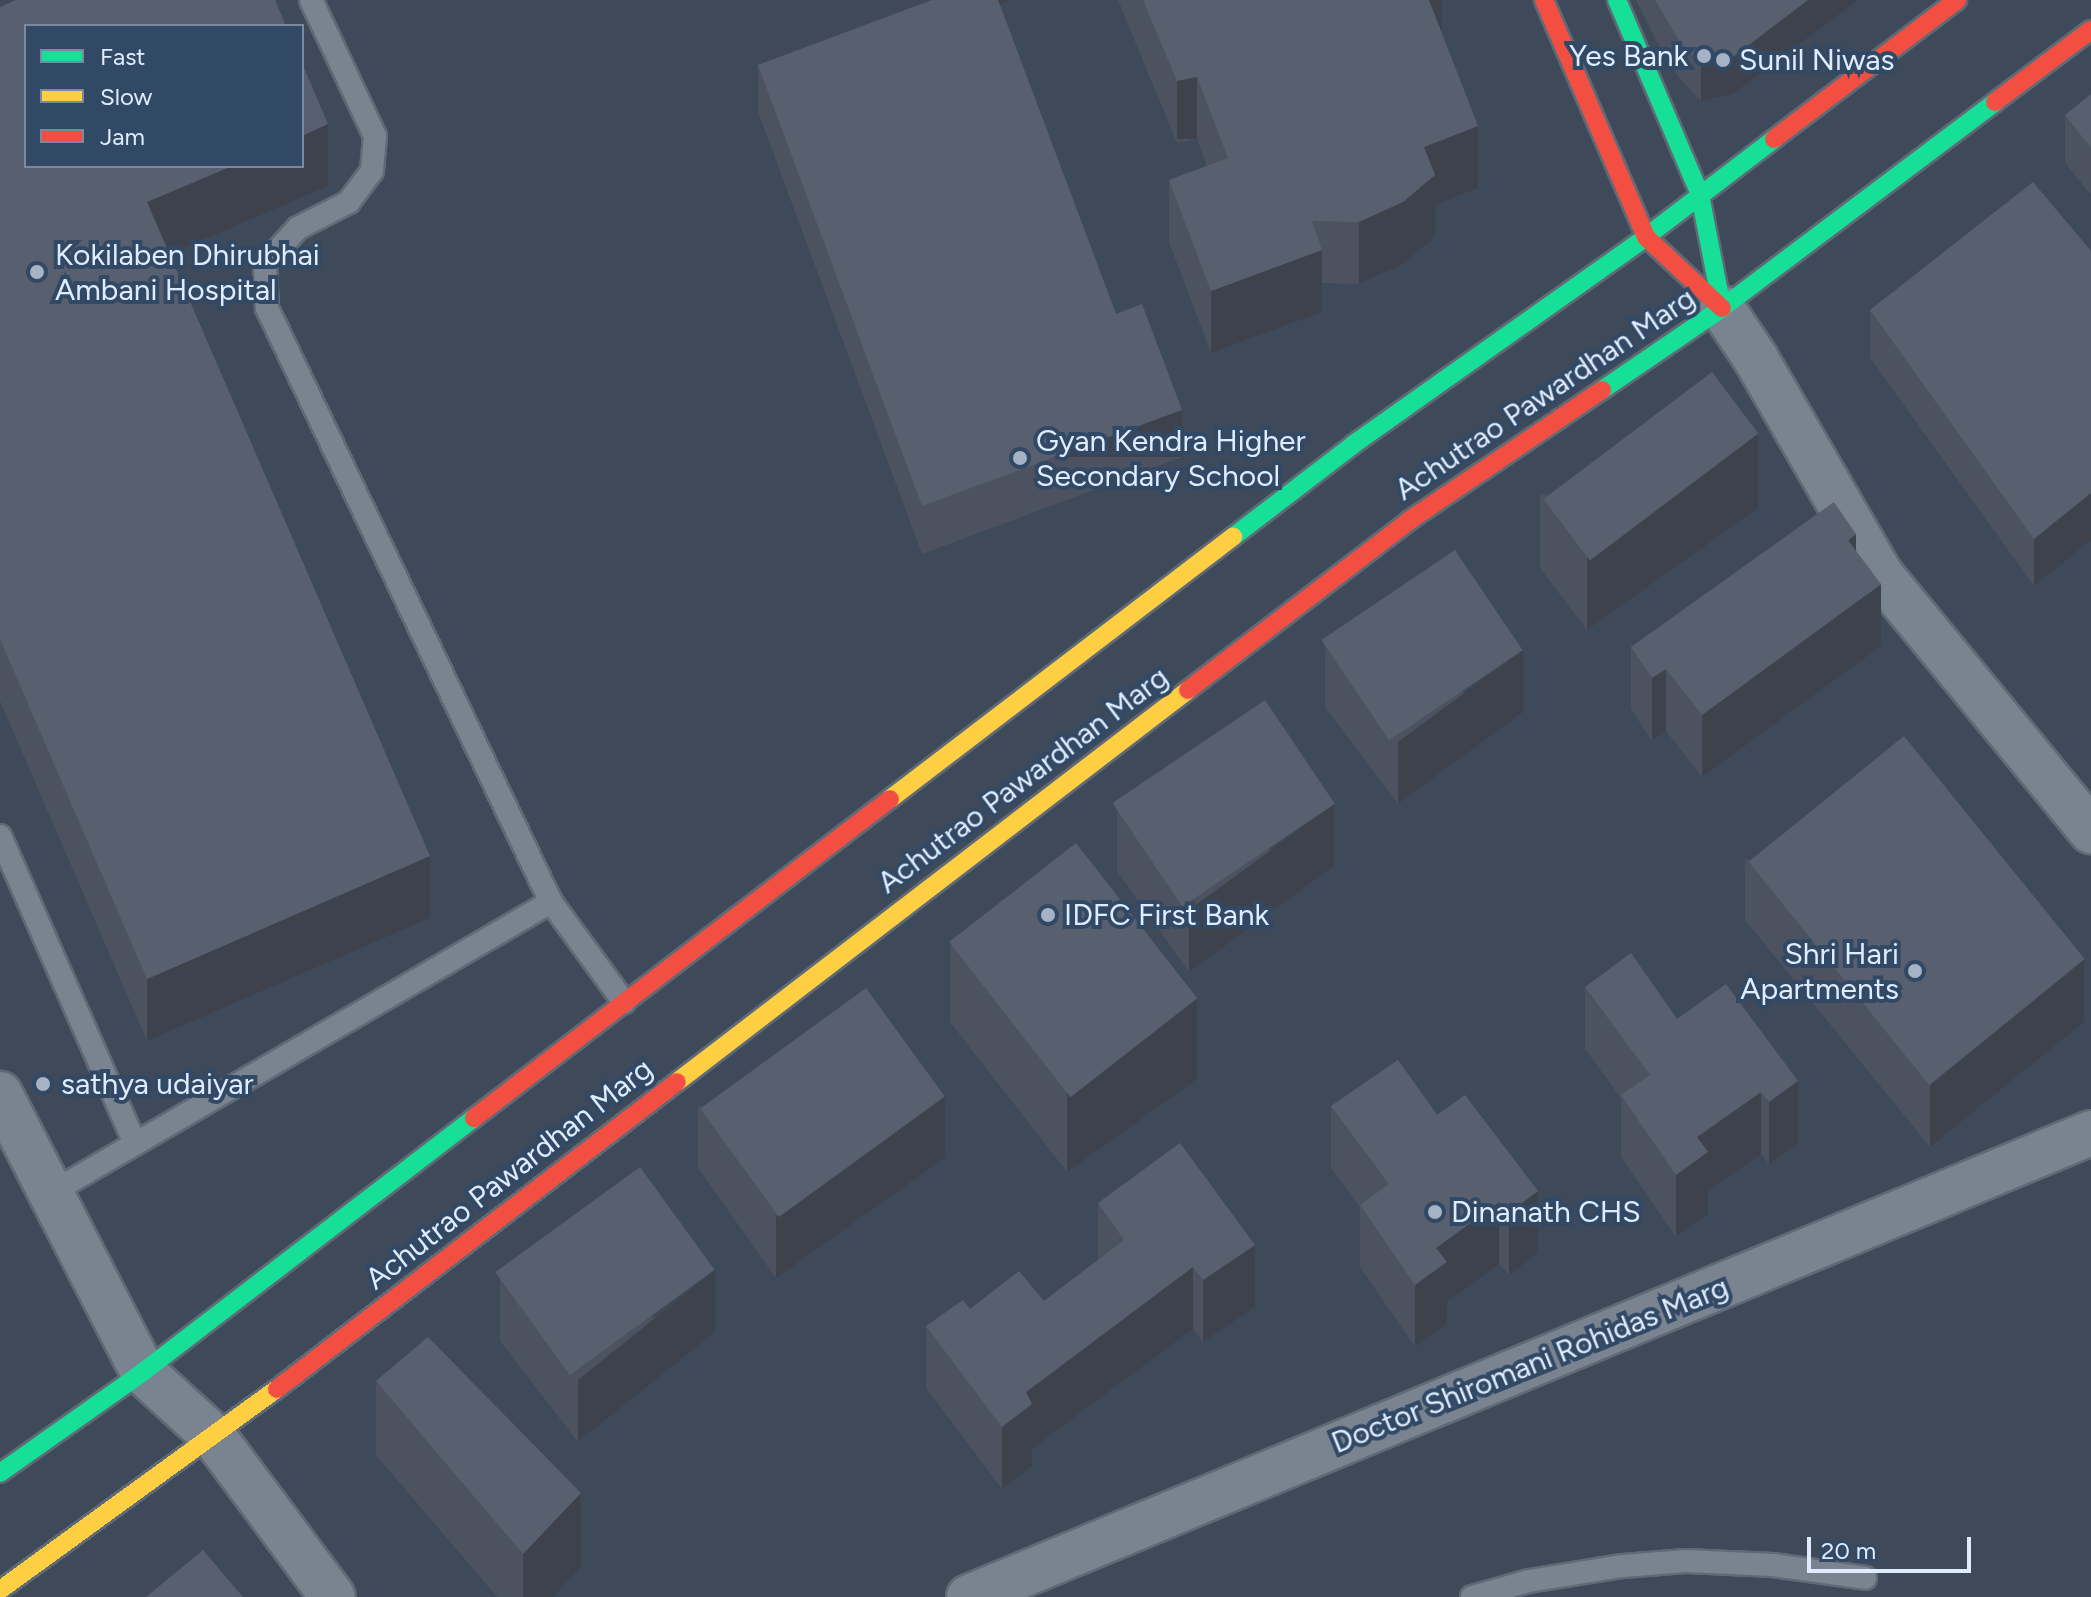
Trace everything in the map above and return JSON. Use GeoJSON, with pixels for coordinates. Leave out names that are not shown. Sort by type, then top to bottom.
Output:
{"type":"FeatureCollection","features":[{"type":"Feature","properties":{"kind":"main road"},"geometry":{"type":"LineString","coordinates":[[1544,0],[1646,237],[1722,308]]}},
{"type":"Feature","properties":{"kind":"main road"},"geometry":{"type":"LineString","coordinates":[[1617,0],[1700,195],[1722,308]]}},
{"type":"Feature","properties":{"kind":"main road"},"geometry":{"type":"LineString","coordinates":[[0,1473],[143,1372],[1354,444],[1646,237],[1957,0]]}},
{"type":"Feature","properties":{"kind":"main road","name":"Achutrao Pawardhan Marg"},"geometry":{"type":"LineString","coordinates":[[0,1590],[214,1437],[1410,520],[1722,308],[2091,30]]}},
{"type":"Feature","properties":{"kind":"street"},"geometry":{"type":"LineString","coordinates":[[1722,308],[1756,359],[1880,574],[2091,831]]}},
{"type":"Feature","properties":{"kind":"street"},"geometry":{"type":"LineString","coordinates":[[0,1094],[143,1372],[214,1437],[333,1597]]}},
{"type":"Feature","properties":{"kind":"street","name":"Doctor Shiromani Rohidas Marg"},"geometry":{"type":"LineString","coordinates":[[969,1597],[2091,1133]]}},
{"type":"Feature","properties":{"kind":"lane"},"geometry":{"type":"LineString","coordinates":[[311,0],[375,136],[372,171],[349,202],[298,228],[265,264],[267,308],[551,902],[624,1002]]}},
{"type":"Feature","properties":{"kind":"lane"},"geometry":{"type":"LineString","coordinates":[[0,836],[135,1144]]}},
{"type":"Feature","properties":{"kind":"lane"},"geometry":{"type":"LineString","coordinates":[[49,1194],[551,902]]}},
{"type":"Feature","properties":{"kind":"lane"},"geometry":{"type":"LineString","coordinates":[[1472,1597],[1529,1581],[1623,1566],[1686,1561],[1773,1565],[1865,1578]]}},
{"type":"Feature","properties":{"kind":"building","name":"Kokilaben Dhirubhai Ambani Hospital"},"geometry":{"type":"Polygon","coordinates":[[[16,0],[275,0],[285,24],[24,24],[24,168],[227,168],[147,202],[430,856],[147,979],[0,639],[0,7],[16,0]]]}},
{"type":"Feature","properties":{"kind":"building"},"geometry":{"type":"Polygon","coordinates":[[[932,0],[998,0],[1116,314],[1142,304],[1182,410],[922,506],[758,65],[932,0]]]}},
{"type":"Feature","properties":{"kind":"building"},"geometry":{"type":"Polygon","coordinates":[[[1143,0],[1429,0],[1478,126],[1424,147],[1435,175],[1403,202],[1359,222],[1312,221],[1322,250],[1211,291],[1169,180],[1228,158],[1197,77],[1177,81],[1143,0]]]}},
{"type":"Feature","properties":{"kind":"building"},"geometry":{"type":"Polygon","coordinates":[[[1655,0],[1808,0],[1733,57],[1701,64],[1680,42],[1655,0]]]}},
{"type":"Feature","properties":{"kind":"building"},"geometry":{"type":"Polygon","coordinates":[[[304,68],[328,124],[304,135],[304,68]]]}},
{"type":"Feature","properties":{"kind":"building"},"geometry":{"type":"Polygon","coordinates":[[[2091,94],[2091,148],[2065,115],[2091,94]]]}},
{"type":"Feature","properties":{"kind":"building"},"geometry":{"type":"Polygon","coordinates":[[[2033,182],[2091,251],[2091,493],[2034,539],[1870,310],[2033,182]]]}},
{"type":"Feature","properties":{"kind":"building"},"geometry":{"type":"Polygon","coordinates":[[[1712,372],[1758,433],[1590,560],[1543,499],[1712,372]]]}},
{"type":"Feature","properties":{"kind":"building"},"geometry":{"type":"Polygon","coordinates":[[[1834,502],[1856,534],[1848,540],[1881,584],[1702,715],[1666,669],[1652,678],[1631,647],[1834,502]]]}},
{"type":"Feature","properties":{"kind":"building"},"geometry":{"type":"Polygon","coordinates":[[[1455,550],[1523,650],[1389,740],[1322,640],[1455,550]]]}},
{"type":"Feature","properties":{"kind":"building"},"geometry":{"type":"Polygon","coordinates":[[[1265,700],[1335,804],[1182,907],[1112,803],[1265,700]]]}},
{"type":"Feature","properties":{"kind":"building","name":"Shri Hari Apartments"},"geometry":{"type":"Polygon","coordinates":[[[1904,736],[2085,959],[1929,1085],[1749,862],[1904,736]]]}},
{"type":"Feature","properties":{"kind":"building"},"geometry":{"type":"Polygon","coordinates":[[[1076,843],[1197,998],[1070,1097],[949,942],[1076,843]]]}},
{"type":"Feature","properties":{"kind":"building"},"geometry":{"type":"Polygon","coordinates":[[[1631,953],[1677,1019],[1726,984],[1798,1081],[1769,1102],[1761,1092],[1697,1137],[1708,1152],[1676,1175],[1621,1095],[1650,1075],[1585,987],[1631,953]]]}},
{"type":"Feature","properties":{"kind":"building"},"geometry":{"type":"Polygon","coordinates":[[[866,988],[945,1096],[779,1217],[700,1108],[866,988]]]}},
{"type":"Feature","properties":{"kind":"building"},"geometry":{"type":"Polygon","coordinates":[[[1398,1060],[1437,1115],[1465,1095],[1538,1191],[1509,1213],[1499,1202],[1436,1248],[1447,1262],[1415,1285],[1360,1205],[1389,1184],[1331,1106],[1398,1060]]]}},
{"type":"Feature","properties":{"kind":"building"},"geometry":{"type":"Polygon","coordinates":[[[1180,1143],[1255,1245],[1203,1280],[1193,1267],[1026,1392],[1032,1404],[1002,1427],[926,1326],[963,1300],[970,1309],[1019,1271],[1044,1301],[1124,1240],[1098,1203],[1180,1143]]]}},
{"type":"Feature","properties":{"kind":"building"},"geometry":{"type":"Polygon","coordinates":[[[640,1167],[715,1270],[570,1375],[495,1272],[640,1167]]]}},
{"type":"Feature","properties":{"kind":"building"},"geometry":{"type":"Polygon","coordinates":[[[428,1337],[581,1493],[523,1554],[376,1381],[428,1337]]]}},
{"type":"Feature","properties":{"kind":"building"},"geometry":{"type":"Polygon","coordinates":[[[203,1550],[243,1597],[146,1597],[203,1550]]]}},
{"type":"Feature","properties":{"kind":"traffic: fast"},"geometry":{"type":"LineString","coordinates":[[1617,0],[1700,195],[1722,308]]}},
{"type":"Feature","properties":{"kind":"traffic: fast"},"geometry":{"type":"LineString","coordinates":[[1602,390],[1722,308],[1995,102]]}},
{"type":"Feature","properties":{"kind":"traffic: fast"},"geometry":{"type":"LineString","coordinates":[[1233,537],[1354,444],[1646,237],[1774,139]]}},
{"type":"Feature","properties":{"kind":"traffic: fast"},"geometry":{"type":"LineString","coordinates":[[0,1473],[143,1372],[474,1118]]}},
{"type":"Feature","properties":{"kind":"traffic: slow"},"geometry":{"type":"LineString","coordinates":[[890,799],[1233,537]]}},
{"type":"Feature","properties":{"kind":"traffic: slow"},"geometry":{"type":"LineString","coordinates":[[677,1082],[1188,690]]}},
{"type":"Feature","properties":{"kind":"traffic: slow"},"geometry":{"type":"LineString","coordinates":[[0,1590],[277,1389]]}},
{"type":"Feature","properties":{"kind":"traffic: jam"},"geometry":{"type":"LineString","coordinates":[[1544,0],[1646,237],[1722,308]]}},
{"type":"Feature","properties":{"kind":"traffic: jam"},"geometry":{"type":"LineString","coordinates":[[1774,139],[1957,0]]}},
{"type":"Feature","properties":{"kind":"traffic: jam"},"geometry":{"type":"LineString","coordinates":[[1995,102],[2091,30]]}},
{"type":"Feature","properties":{"kind":"traffic: jam"},"geometry":{"type":"LineString","coordinates":[[1188,690],[1410,520],[1602,390]]}},
{"type":"Feature","properties":{"kind":"traffic: jam"},"geometry":{"type":"LineString","coordinates":[[474,1118],[890,799]]}},
{"type":"Feature","properties":{"kind":"traffic: jam"},"geometry":{"type":"LineString","coordinates":[[277,1389],[677,1082]]}},
{"type":"Feature","properties":{"kind":"place","name":"Yes Bank"},"geometry":{"type":"Point","coordinates":[1704,56]}},
{"type":"Feature","properties":{"kind":"place","name":"Sunil Niwas"},"geometry":{"type":"Point","coordinates":[1723,60]}},
{"type":"Feature","properties":{"kind":"place","name":"Kokilaben Dhirubhai Ambani Hospital"},"geometry":{"type":"Point","coordinates":[37,272]}},
{"type":"Feature","properties":{"kind":"place","name":"Gyan Kendra Higher Secondary School"},"geometry":{"type":"Point","coordinates":[1020,458]}},
{"type":"Feature","properties":{"kind":"place","name":"IDFC First Bank"},"geometry":{"type":"Point","coordinates":[1048,915]}},
{"type":"Feature","properties":{"kind":"place","name":"Shri Hari Apartments"},"geometry":{"type":"Point","coordinates":[1915,971]}},
{"type":"Feature","properties":{"kind":"place","name":"sathya udaiyar"},"geometry":{"type":"Point","coordinates":[43,1084]}},
{"type":"Feature","properties":{"kind":"place","name":"Dinanath CHS"},"geometry":{"type":"Point","coordinates":[1435,1212]}}]}
